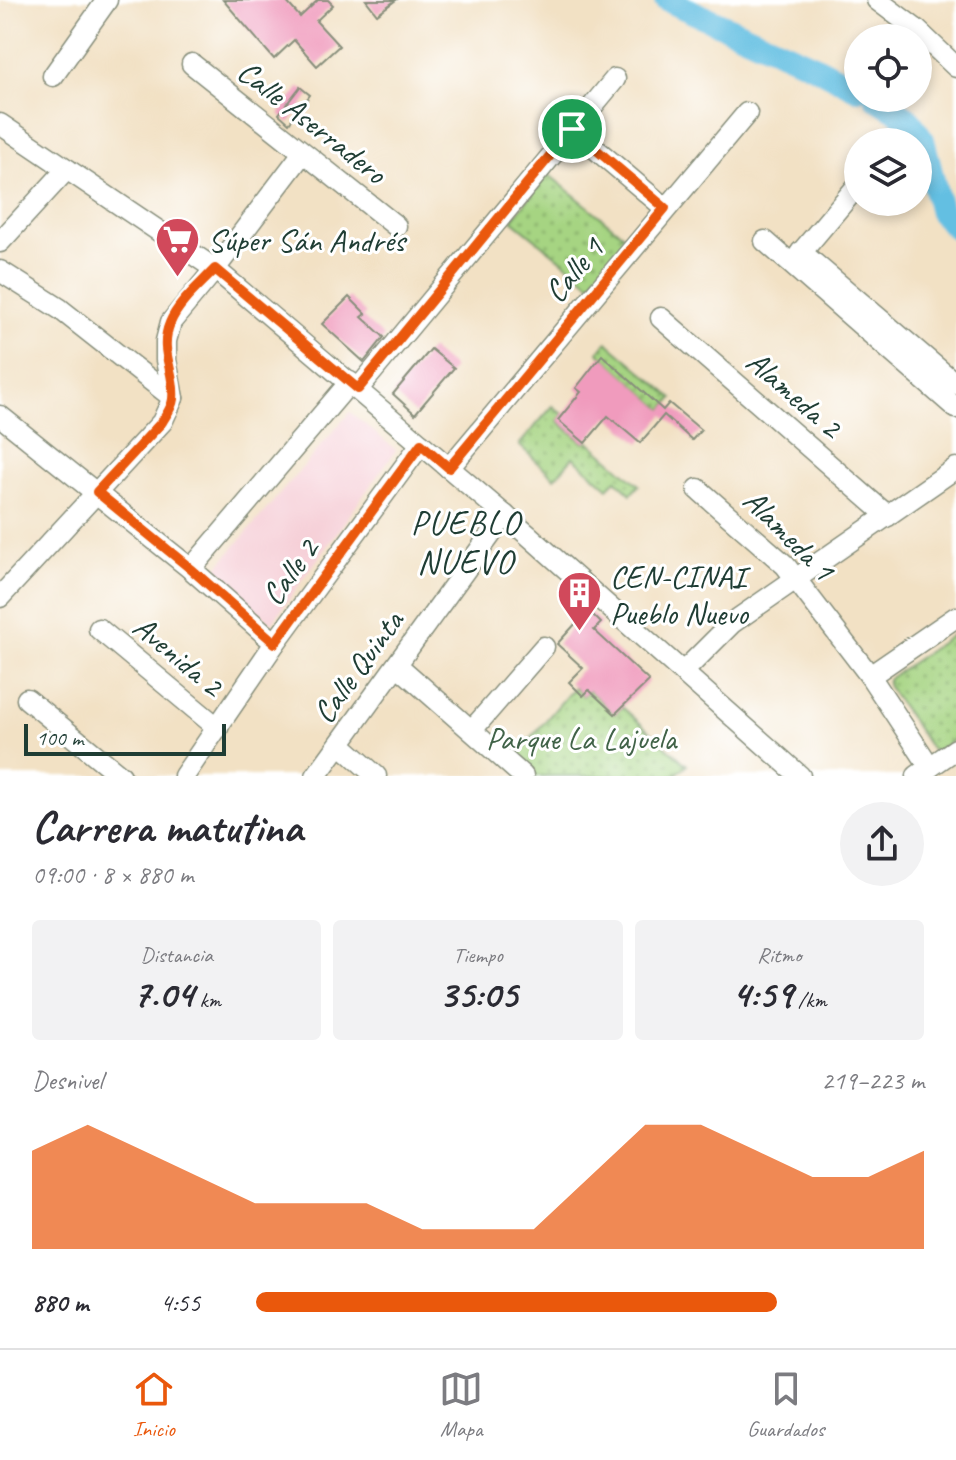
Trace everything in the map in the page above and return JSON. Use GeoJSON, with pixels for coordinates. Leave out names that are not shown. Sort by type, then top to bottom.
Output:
{"type":"FeatureCollection","features":[{"type":"Feature","properties":{"kind":"street"},"geometry":{"type":"LineString","coordinates":[[53,76],[107,0]]}},
{"type":"Feature","properties":{"kind":"street"},"geometry":{"type":"LineString","coordinates":[[877,0],[917,30],[956,67]]}},
{"type":"Feature","properties":{"kind":"street","name":"Calle Aserradero"},"geometry":{"type":"LineString","coordinates":[[192,64],[396,226]]}},
{"type":"Feature","properties":{"kind":"street"},"geometry":{"type":"LineString","coordinates":[[191,569],[354,385],[615,79]]}},
{"type":"Feature","properties":{"kind":"street","name":"Calle 1"},"geometry":{"type":"LineString","coordinates":[[449,468],[747,113]]}},
{"type":"Feature","properties":{"kind":"street"},"geometry":{"type":"LineString","coordinates":[[0,124],[215,269],[505,515],[800,776]]}},
{"type":"Feature","properties":{"kind":"street"},"geometry":{"type":"LineString","coordinates":[[572,129],[665,208]]}},
{"type":"Feature","properties":{"kind":"street"},"geometry":{"type":"LineString","coordinates":[[0,597],[162,422],[173,398],[166,360],[166,341],[171,322],[302,154]]}},
{"type":"Feature","properties":{"kind":"street"},"geometry":{"type":"LineString","coordinates":[[0,242],[67,169]]}},
{"type":"Feature","properties":{"kind":"street"},"geometry":{"type":"LineString","coordinates":[[796,258],[844,201]]}},
{"type":"Feature","properties":{"kind":"street"},"geometry":{"type":"LineString","coordinates":[[765,241],[796,258],[956,384]]}},
{"type":"Feature","properties":{"kind":"street"},"geometry":{"type":"LineString","coordinates":[[796,258],[956,408]]}},
{"type":"Feature","properties":{"kind":"street"},"geometry":{"type":"LineString","coordinates":[[0,271],[60,309],[173,398]]}},
{"type":"Feature","properties":{"kind":"street","name":"Alameda 2"},"geometry":{"type":"LineString","coordinates":[[661,318],[888,516]]}},
{"type":"Feature","properties":{"kind":"street"},"geometry":{"type":"LineString","coordinates":[[0,417],[191,569],[275,643]]}},
{"type":"Feature","properties":{"kind":"street","name":"Calle 2"},"geometry":{"type":"LineString","coordinates":[[184,776],[275,643],[421,444]]}},
{"type":"Feature","properties":{"kind":"street"},"geometry":{"type":"LineString","coordinates":[[684,671],[720,632],[956,468]]}},
{"type":"Feature","properties":{"kind":"street","name":"Alameda 1"},"geometry":{"type":"LineString","coordinates":[[698,489],[797,579],[870,676],[924,772]]}},
{"type":"Feature","properties":{"kind":"street","name":"Calle Quinta"},"geometry":{"type":"LineString","coordinates":[[316,776],[505,515]]}},
{"type":"Feature","properties":{"kind":"street"},"geometry":{"type":"LineString","coordinates":[[870,676],[956,617]]}},
{"type":"Feature","properties":{"kind":"street","name":"Avenida 2"},"geometry":{"type":"LineString","coordinates":[[99,629],[218,728]]}},
{"type":"Feature","properties":{"kind":"street"},"geometry":{"type":"LineString","coordinates":[[472,730],[544,647]]}},
{"type":"Feature","properties":{"kind":"street"},"geometry":{"type":"LineString","coordinates":[[397,665],[523,776]]}},
{"type":"Feature","properties":{"kind":"street"},"geometry":{"type":"LineString","coordinates":[[27,699],[121,776]]}},
{"type":"Feature","properties":{"kind":"street"},"geometry":{"type":"LineString","coordinates":[[340,744],[376,776]]}},
{"type":"Feature","properties":{"kind":"street"},"geometry":{"type":"LineString","coordinates":[[924,772],[956,749]]}},
{"type":"Feature","properties":{"kind":"shaded area"},"geometry":{"type":"Polygon","coordinates":[[[350,412],[396,450],[272,623],[212,573],[350,412]]]}},
{"type":"Feature","properties":{"kind":"green space"},"geometry":{"type":"Polygon","coordinates":[[[548,174],[628,239],[591,284],[512,220],[548,174]]]}},
{"type":"Feature","properties":{"kind":"green space"},"geometry":{"type":"Polygon","coordinates":[[[607,342],[673,398],[663,410],[598,352],[607,342]]]}},
{"type":"Feature","properties":{"kind":"green space"},"geometry":{"type":"Polygon","coordinates":[[[553,406],[563,414],[558,421],[584,443],[587,440],[639,485],[631,494],[616,480],[608,488],[573,457],[555,478],[519,445],[553,406]]]}},
{"type":"Feature","properties":{"kind":"green space"},"geometry":{"type":"Polygon","coordinates":[[[952,635],[956,642],[956,738],[937,751],[932,750],[887,685],[888,679],[952,635]]]}},
{"type":"Feature","properties":{"kind":"green space","name":"Parque La Lajuela"},"geometry":{"type":"Polygon","coordinates":[[[574,687],[583,696],[589,690],[615,714],[622,707],[687,765],[674,776],[536,776],[515,757],[574,687]]]}},
{"type":"Feature","properties":{"kind":"building"},"geometry":{"type":"Polygon","coordinates":[[[223,0],[285,0],[300,17],[318,0],[328,0],[333,5],[316,21],[339,46],[317,66],[294,40],[274,59],[223,0]]]}},
{"type":"Feature","properties":{"kind":"building"},"geometry":{"type":"Polygon","coordinates":[[[366,0],[396,0],[377,14],[366,0]]]}},
{"type":"Feature","properties":{"kind":"building"},"geometry":{"type":"Polygon","coordinates":[[[300,87],[310,95],[289,123],[279,114],[300,87]]]}},
{"type":"Feature","properties":{"kind":"building"},"geometry":{"type":"Polygon","coordinates":[[[349,297],[366,314],[362,317],[384,337],[364,362],[322,324],[349,297]]]}},
{"type":"Feature","properties":{"kind":"building"},"geometry":{"type":"Polygon","coordinates":[[[431,349],[454,368],[415,414],[393,394],[431,349]]]}},
{"type":"Feature","properties":{"kind":"building"},"geometry":{"type":"Polygon","coordinates":[[[602,355],[663,410],[669,403],[701,430],[692,440],[664,415],[640,443],[608,416],[585,443],[558,420],[581,392],[576,388],[602,355]]]}},
{"type":"Feature","properties":{"kind":"building"},"geometry":{"type":"Polygon","coordinates":[[[588,610],[601,623],[594,630],[649,681],[615,714],[589,690],[583,696],[569,682],[583,668],[557,644],[588,610]]]}},
{"type":"Feature","properties":{"kind":"waterway"},"geometry":{"type":"LineString","coordinates":[[666,0],[844,82]]}},
{"type":"Feature","properties":{"kind":"waterway"},"geometry":{"type":"LineString","coordinates":[[898,112],[908,118],[923,140],[941,212],[956,228]]}},
{"type":"Feature","properties":{"kind":"place","name":"Súper Sán Andrés"},"geometry":{"type":"Point","coordinates":[177,279]}},
{"type":"Feature","properties":{"kind":"place","name":"CEN-CINAI Pueblo Nuevo"},"geometry":{"type":"Point","coordinates":[579,633]}},
{"type":"Feature","properties":{"kind":"district","name":"PUEBLO NUEVO"},"geometry":{"type":"Point","coordinates":[466,542]}},
{"type":"Feature","properties":{"kind":"route"},"geometry":{"type":"LineString","coordinates":[[572,129],[665,208],[449,468],[421,444],[275,643],[97,492],[162,422],[170,409],[173,398],[166,341],[171,322],[215,269],[358,389],[572,129]]}}]}
